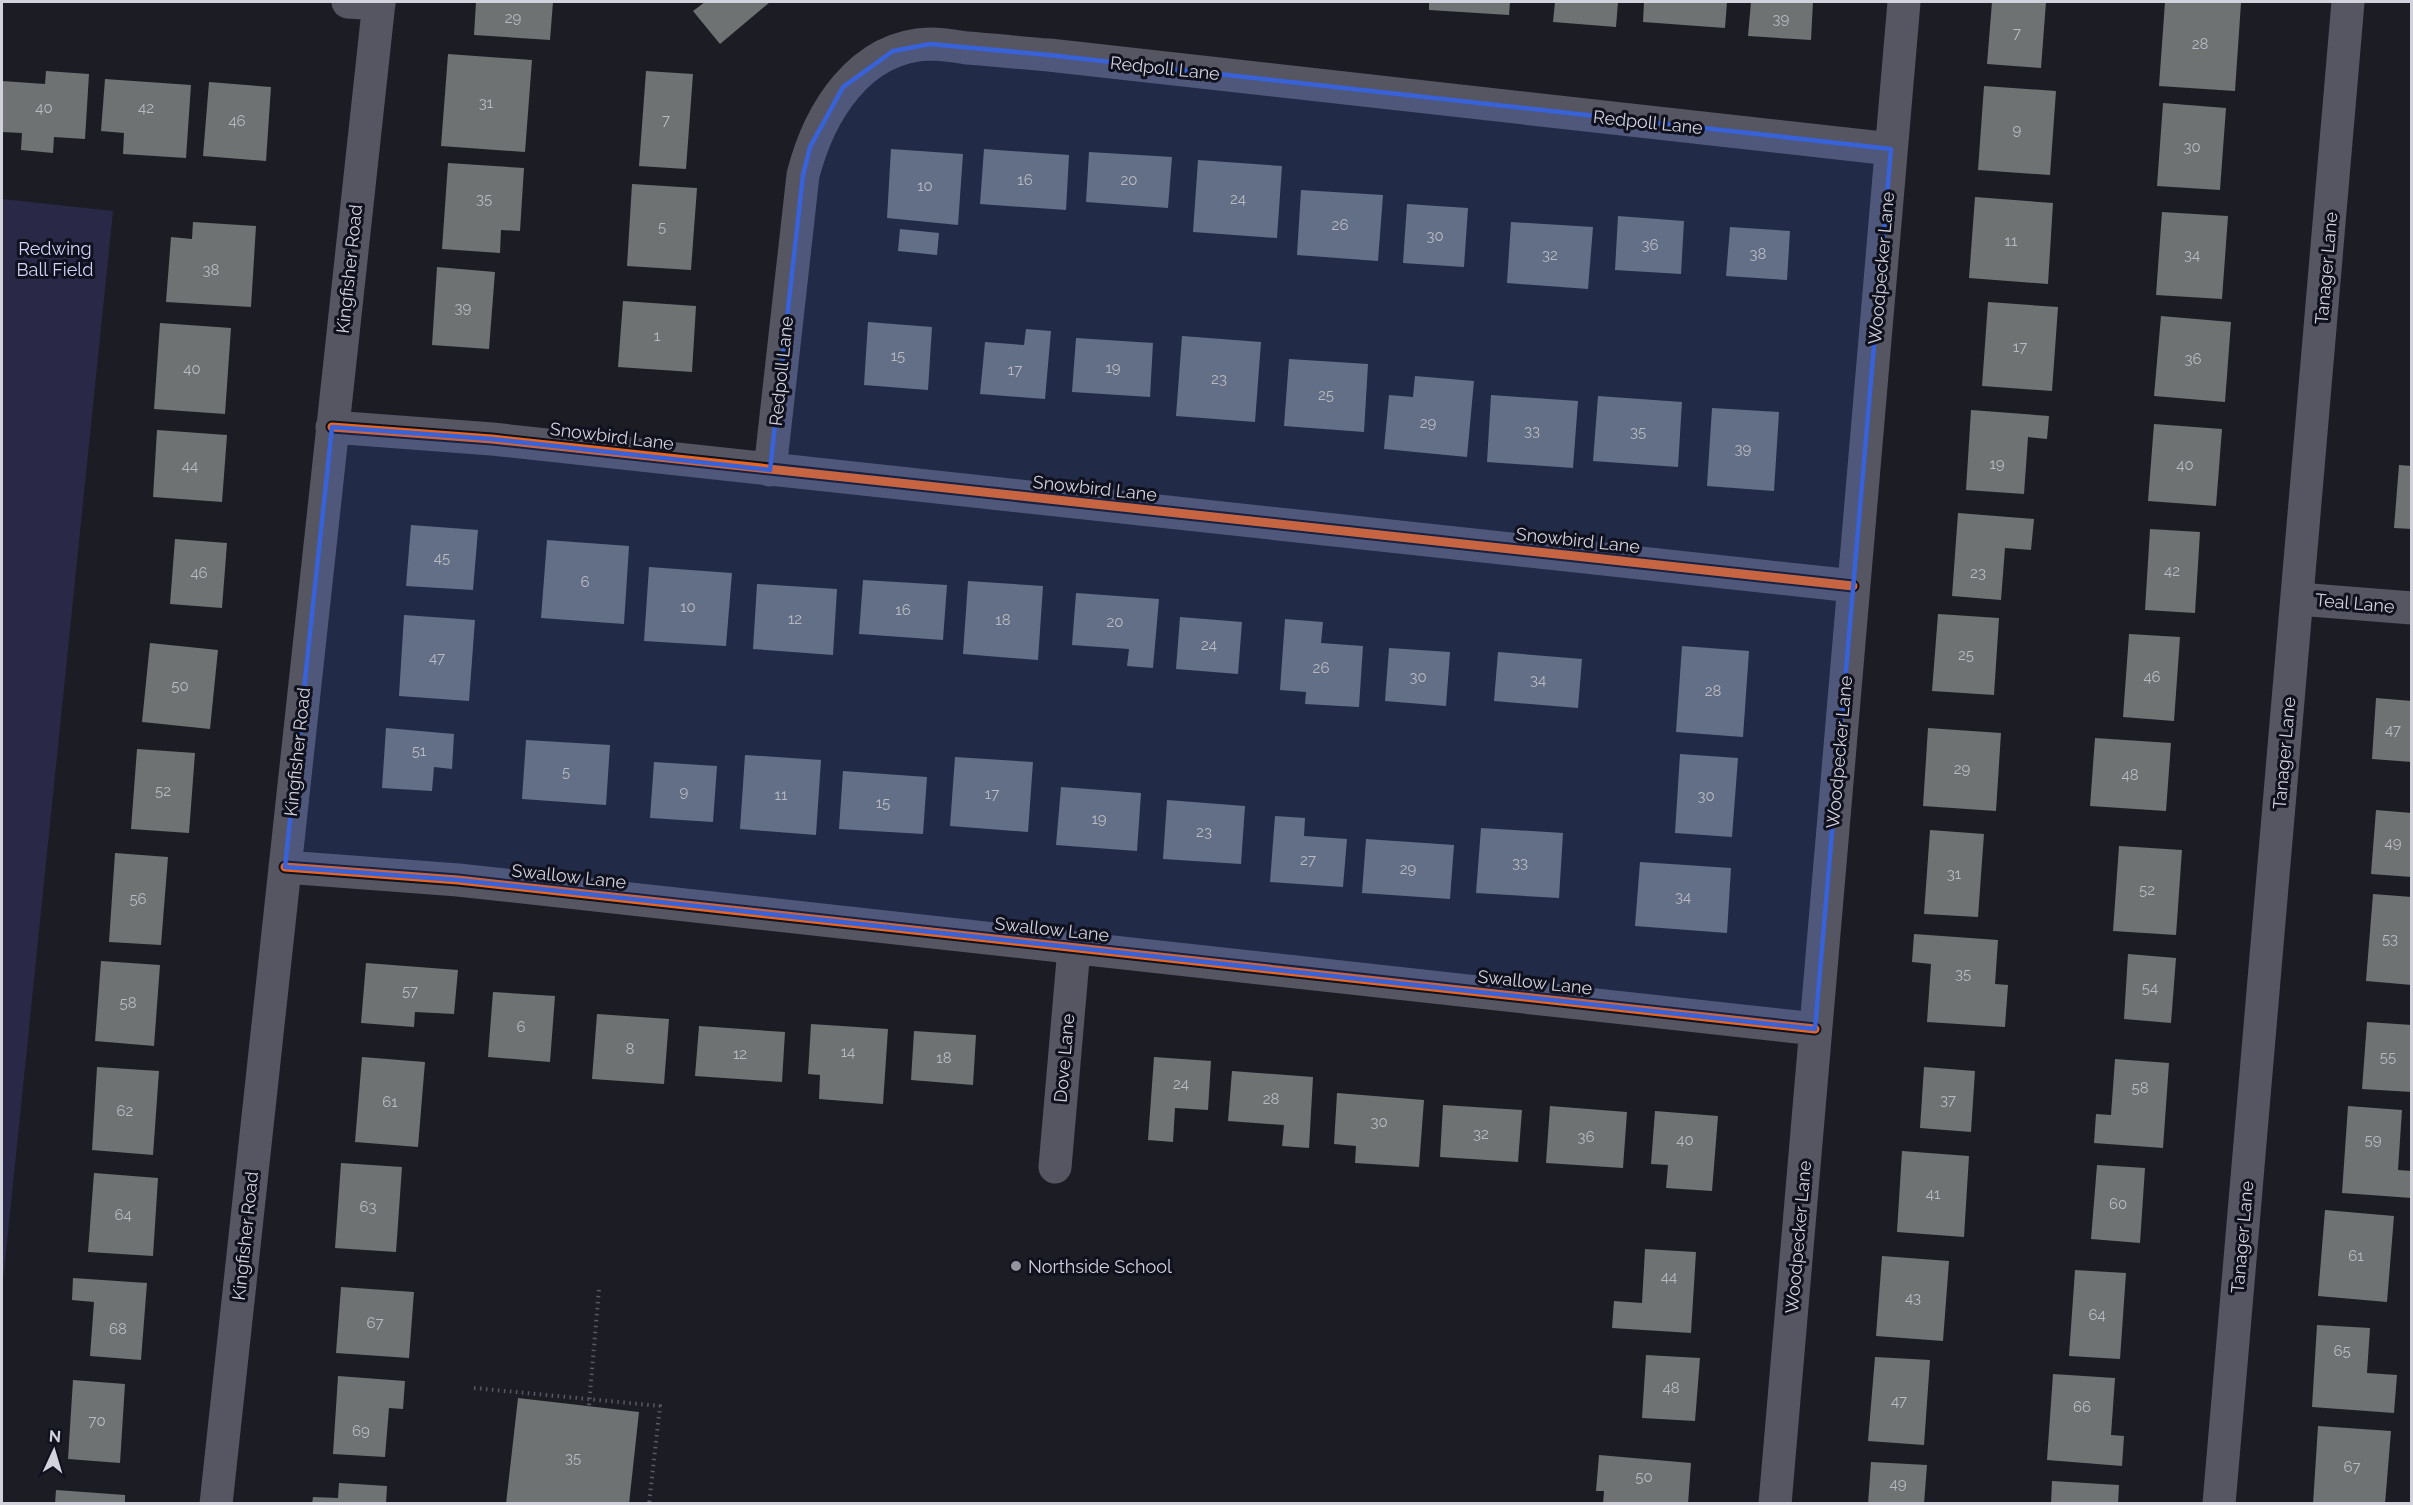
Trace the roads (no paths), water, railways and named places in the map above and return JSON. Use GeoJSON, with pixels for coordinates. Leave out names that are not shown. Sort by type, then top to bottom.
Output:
{"type":"FeatureCollection","features":[{"type":"Feature","properties":{"kind":"street","name":"Kingfisher Road"},"geometry":{"type":"LineString","coordinates":[[216,1503],[332,427],[368,2]]}},
{"type":"Feature","properties":{"kind":"street","name":"Woodpecker Lane"},"geometry":{"type":"LineString","coordinates":[[1775,1503],[1904,2]]}},
{"type":"Feature","properties":{"kind":"street","name":"Tanager Lane"},"geometry":{"type":"LineString","coordinates":[[2219,1503],[2348,2]]}},
{"type":"Feature","properties":{"kind":"street","name":"Redpoll Lane"},"geometry":{"type":"LineString","coordinates":[[770,470],[803,175],[810,147],[843,87],[864,68],[893,51],[930,44],[1049,55],[1891,149]]}},
{"type":"Feature","properties":{"kind":"street","name":"Snowbird Lane"},"geometry":{"type":"LineString","coordinates":[[332,427],[492,439],[1853,586]]}},
{"type":"Feature","properties":{"kind":"street","name":"Teal Lane"},"geometry":{"type":"LineString","coordinates":[[2298,598],[2412,608]]}},
{"type":"Feature","properties":{"kind":"street","name":"Swallow Lane"},"geometry":{"type":"LineString","coordinates":[[285,867],[458,880],[1815,1029]]}},
{"type":"Feature","properties":{"kind":"street","name":"Dove Lane"},"geometry":{"type":"LineString","coordinates":[[1055,1167],[1074,948]]}},
{"type":"Feature","properties":{"kind":"place","name":"Northside School"},"geometry":{"type":"Point","coordinates":[1016,1266]}},
{"type":"Feature","properties":{"kind":"park label","name":"Redwing Ball Field"},"geometry":{"type":"Point","coordinates":[55,258]}}]}
